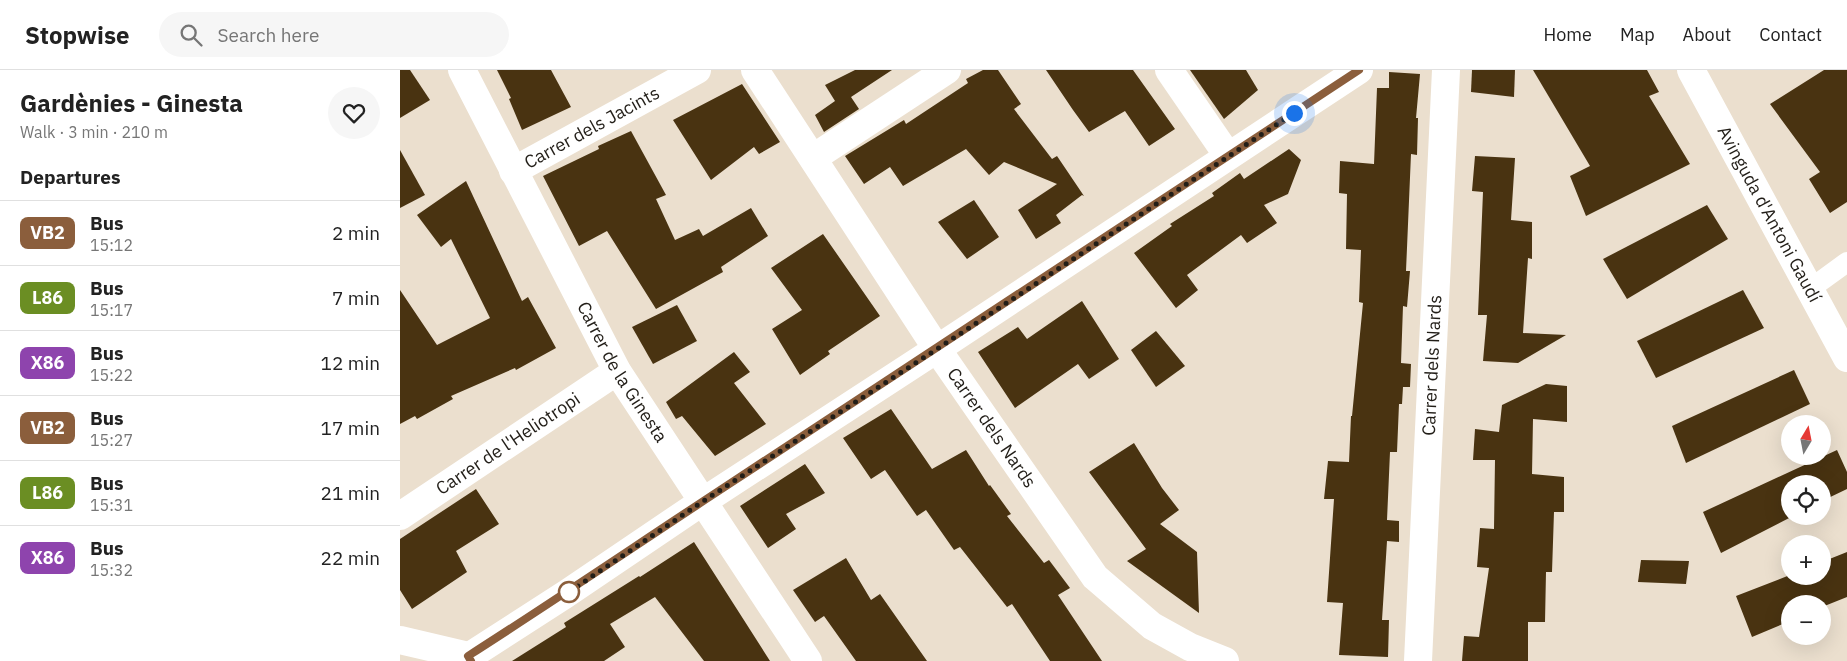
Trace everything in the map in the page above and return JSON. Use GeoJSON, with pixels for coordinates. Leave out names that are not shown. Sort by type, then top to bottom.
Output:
{"type":"FeatureCollection","features":[{"type":"Feature","properties":{"kind":"street","name":"Carrer de la Ginesta"},"geometry":{"type":"LineString","coordinates":[[462,70],[617,371],[808,661]]}},
{"type":"Feature","properties":{"kind":"street","name":"Carrer dels Jacints"},"geometry":{"type":"LineString","coordinates":[[513,171],[697,70]]}},
{"type":"Feature","properties":{"kind":"street","name":"Carrer dels Nards"},"geometry":{"type":"LineString","coordinates":[[755,70],[937,349],[1095,577],[1152,626],[1190,647],[1225,661]]}},
{"type":"Feature","properties":{"kind":"street"},"geometry":{"type":"LineString","coordinates":[[813,158],[946,70]]}},
{"type":"Feature","properties":{"kind":"street"},"geometry":{"type":"LineString","coordinates":[[1170,70],[1228,156]]}},
{"type":"Feature","properties":{"kind":"street"},"geometry":{"type":"LineString","coordinates":[[400,640],[467,660],[702,502],[1359,70]]}},
{"type":"Feature","properties":{"kind":"street","name":"Carrer dels Nards"},"geometry":{"type":"LineString","coordinates":[[1418,661],[1446,70]]}},
{"type":"Feature","properties":{"kind":"street","name":"Avinguda d'Antoni Gaudí"},"geometry":{"type":"LineString","coordinates":[[1691,70],[1847,358]]}},
{"type":"Feature","properties":{"kind":"street"},"geometry":{"type":"LineString","coordinates":[[1810,289],[1847,262]]}},
{"type":"Feature","properties":{"kind":"street","name":"Carrer de l'Heliotropi"},"geometry":{"type":"LineString","coordinates":[[400,516],[617,371]]}},
{"type":"Feature","properties":{"kind":"building"},"geometry":{"type":"Polygon","coordinates":[[[400,70],[410,70],[430,100],[400,118],[400,70]]]}},
{"type":"Feature","properties":{"kind":"building"},"geometry":{"type":"Polygon","coordinates":[[[497,70],[551,70],[571,107],[522,130],[509,99],[511,98],[497,70]]]}},
{"type":"Feature","properties":{"kind":"building"},"geometry":{"type":"Polygon","coordinates":[[[855,70],[892,70],[851,97],[859,109],[824,132],[815,115],[835,101],[825,85],[855,70]]]}},
{"type":"Feature","properties":{"kind":"building"},"geometry":{"type":"Polygon","coordinates":[[[983,70],[998,70],[1021,104],[1014,109],[1052,159],[1057,156],[1084,196],[1082,195],[1056,215],[1061,223],[1036,239],[1018,210],[1057,184],[1004,162],[989,175],[966,149],[903,186],[890,167],[864,184],[845,156],[904,120],[906,124],[968,83],[966,79],[983,70]]]}},
{"type":"Feature","properties":{"kind":"building"},"geometry":{"type":"Polygon","coordinates":[[[1046,70],[1133,70],[1175,129],[1149,146],[1125,111],[1089,132],[1046,70]]]}},
{"type":"Feature","properties":{"kind":"building"},"geometry":{"type":"Polygon","coordinates":[[[1190,70],[1246,70],[1258,90],[1224,119],[1190,70]]]}},
{"type":"Feature","properties":{"kind":"building"},"geometry":{"type":"Polygon","coordinates":[[[1472,70],[1515,70],[1514,97],[1471,92],[1472,70]]]}},
{"type":"Feature","properties":{"kind":"building"},"geometry":{"type":"Polygon","coordinates":[[[1533,70],[1647,70],[1659,92],[1649,96],[1690,164],[1586,216],[1570,176],[1590,166],[1533,70]]]}},
{"type":"Feature","properties":{"kind":"building"},"geometry":{"type":"Polygon","coordinates":[[[1824,70],[1847,70],[1847,202],[1830,213],[1809,179],[1820,172],[1770,104],[1824,70]]]}},
{"type":"Feature","properties":{"kind":"building"},"geometry":{"type":"Polygon","coordinates":[[[1389,72],[1420,74],[1416,118],[1418,118],[1417,155],[1411,154],[1406,271],[1410,271],[1407,307],[1403,306],[1401,363],[1411,364],[1410,387],[1403,387],[1402,404],[1399,404],[1397,452],[1390,452],[1387,520],[1399,521],[1399,542],[1387,541],[1382,620],[1389,620],[1388,657],[1339,655],[1343,603],[1327,602],[1334,499],[1324,499],[1328,461],[1349,462],[1351,416],[1363,303],[1359,302],[1361,250],[1346,249],[1347,194],[1339,193],[1340,161],[1374,164],[1377,88],[1389,88],[1389,72]]]}},
{"type":"Feature","properties":{"kind":"building"},"geometry":{"type":"Polygon","coordinates":[[[742,84],[780,142],[759,154],[754,147],[711,180],[673,120],[742,84]]]}},
{"type":"Feature","properties":{"kind":"building"},"geometry":{"type":"Polygon","coordinates":[[[631,131],[666,195],[656,199],[675,240],[699,229],[703,236],[751,208],[768,236],[721,267],[723,272],[656,309],[607,231],[579,246],[543,176],[599,149],[598,146],[631,131]]]}},
{"type":"Feature","properties":{"kind":"building"},"geometry":{"type":"Polygon","coordinates":[[[1289,149],[1301,160],[1288,194],[1264,205],[1277,223],[1247,243],[1241,235],[1187,275],[1198,290],[1176,308],[1134,253],[1172,226],[1170,224],[1214,196],[1212,193],[1240,173],[1244,179],[1289,149]]]}},
{"type":"Feature","properties":{"kind":"building"},"geometry":{"type":"Polygon","coordinates":[[[400,150],[425,195],[400,208],[400,150]]]}},
{"type":"Feature","properties":{"kind":"building"},"geometry":{"type":"Polygon","coordinates":[[[1475,156],[1515,158],[1511,220],[1532,222],[1532,259],[1528,258],[1523,333],[1566,335],[1518,363],[1483,361],[1487,315],[1478,315],[1483,192],[1472,191],[1475,156]]]}},
{"type":"Feature","properties":{"kind":"building"},"geometry":{"type":"Polygon","coordinates":[[[466,181],[522,301],[528,297],[556,348],[516,370],[515,368],[451,396],[453,399],[417,419],[415,416],[400,424],[400,290],[437,345],[490,318],[451,239],[441,247],[417,215],[466,181]]]}},
{"type":"Feature","properties":{"kind":"building"},"geometry":{"type":"Polygon","coordinates":[[[974,200],[999,237],[967,259],[938,222],[974,200]]]}},
{"type":"Feature","properties":{"kind":"building"},"geometry":{"type":"Polygon","coordinates":[[[1707,205],[1728,239],[1627,299],[1603,259],[1707,205]]]}},
{"type":"Feature","properties":{"kind":"building"},"geometry":{"type":"Polygon","coordinates":[[[823,234],[880,316],[828,351],[830,354],[800,375],[772,329],[802,310],[771,268],[823,234]]]}},
{"type":"Feature","properties":{"kind":"building"},"geometry":{"type":"Polygon","coordinates":[[[1743,290],[1764,328],[1656,378],[1637,341],[1743,290]]]}},
{"type":"Feature","properties":{"kind":"building"},"geometry":{"type":"Polygon","coordinates":[[[1082,301],[1119,359],[1089,379],[1078,364],[1015,408],[978,352],[1018,327],[1027,339],[1082,301]]]}},
{"type":"Feature","properties":{"kind":"building"},"geometry":{"type":"Polygon","coordinates":[[[677,305],[697,341],[653,364],[632,327],[677,305]]]}},
{"type":"Feature","properties":{"kind":"building"},"geometry":{"type":"Polygon","coordinates":[[[1156,331],[1185,366],[1156,387],[1131,350],[1156,331]]]}},
{"type":"Feature","properties":{"kind":"building"},"geometry":{"type":"Polygon","coordinates":[[[734,352],[750,372],[734,383],[766,424],[715,456],[682,416],[676,419],[666,402],[734,352]]]}},
{"type":"Feature","properties":{"kind":"building"},"geometry":{"type":"Polygon","coordinates":[[[1794,370],[1810,404],[1787,415],[1781,415],[1781,418],[1686,463],[1672,426],[1794,370]]]}},
{"type":"Feature","properties":{"kind":"building"},"geometry":{"type":"Polygon","coordinates":[[[1546,384],[1567,386],[1567,422],[1533,419],[1532,474],[1564,477],[1564,512],[1554,512],[1552,572],[1546,572],[1545,622],[1528,622],[1528,661],[1462,661],[1464,636],[1479,637],[1489,568],[1477,567],[1480,528],[1494,529],[1495,460],[1473,460],[1475,429],[1499,432],[1502,405],[1546,384]]]}},
{"type":"Feature","properties":{"kind":"building"},"geometry":{"type":"Polygon","coordinates":[[[891,409],[932,469],[966,450],[989,486],[1011,514],[1007,516],[1044,563],[1049,560],[1070,588],[1058,595],[1102,661],[1050,661],[1012,604],[1007,607],[960,547],[954,550],[926,510],[917,516],[885,470],[871,479],[843,438],[891,409]]]}},
{"type":"Feature","properties":{"kind":"building"},"geometry":{"type":"Polygon","coordinates":[[[1134,443],[1162,488],[1179,510],[1160,524],[1197,552],[1199,613],[1127,561],[1146,549],[1089,472],[1134,443]]]}},
{"type":"Feature","properties":{"kind":"building"},"geometry":{"type":"Polygon","coordinates":[[[1837,450],[1847,472],[1847,489],[1831,497],[1831,475],[1783,475],[1805,465],[1831,465],[1831,453],[1837,450]]]}},
{"type":"Feature","properties":{"kind":"building"},"geometry":{"type":"Polygon","coordinates":[[[805,464],[825,493],[786,514],[796,529],[768,548],[740,506],[805,464]]]}},
{"type":"Feature","properties":{"kind":"building"},"geometry":{"type":"Polygon","coordinates":[[[1781,476],[1781,522],[1721,553],[1703,512],[1781,476]]]}},
{"type":"Feature","properties":{"kind":"building"},"geometry":{"type":"Polygon","coordinates":[[[476,489],[499,524],[456,551],[467,572],[412,609],[400,590],[400,539],[476,489]]]}},
{"type":"Feature","properties":{"kind":"building"},"geometry":{"type":"Polygon","coordinates":[[[694,542],[770,661],[704,661],[655,597],[610,624],[625,647],[604,661],[512,661],[566,627],[564,623],[694,542]]]}},
{"type":"Feature","properties":{"kind":"building"},"geometry":{"type":"Polygon","coordinates":[[[1847,552],[1847,597],[1831,603],[1831,595],[1781,595],[1781,625],[1752,637],[1736,596],[1781,578],[1781,585],[1831,585],[1831,558],[1847,552]]]}},
{"type":"Feature","properties":{"kind":"building"},"geometry":{"type":"Polygon","coordinates":[[[846,558],[871,600],[880,594],[927,661],[856,661],[824,616],[815,622],[793,590],[846,558]]]}},
{"type":"Feature","properties":{"kind":"building"},"geometry":{"type":"Polygon","coordinates":[[[1641,560],[1689,561],[1686,584],[1638,582],[1641,560]]]}},
{"type":"Feature","properties":{"kind":"bus line","name":"VB2"},"geometry":{"type":"LineString","coordinates":[[471,661],[468,656],[566,594],[702,502],[1359,70]]}},
{"type":"Feature","properties":{"kind":"route"},"geometry":{"type":"LineString","coordinates":[[569,592],[566,594],[702,502],[1294,113]]}}]}
